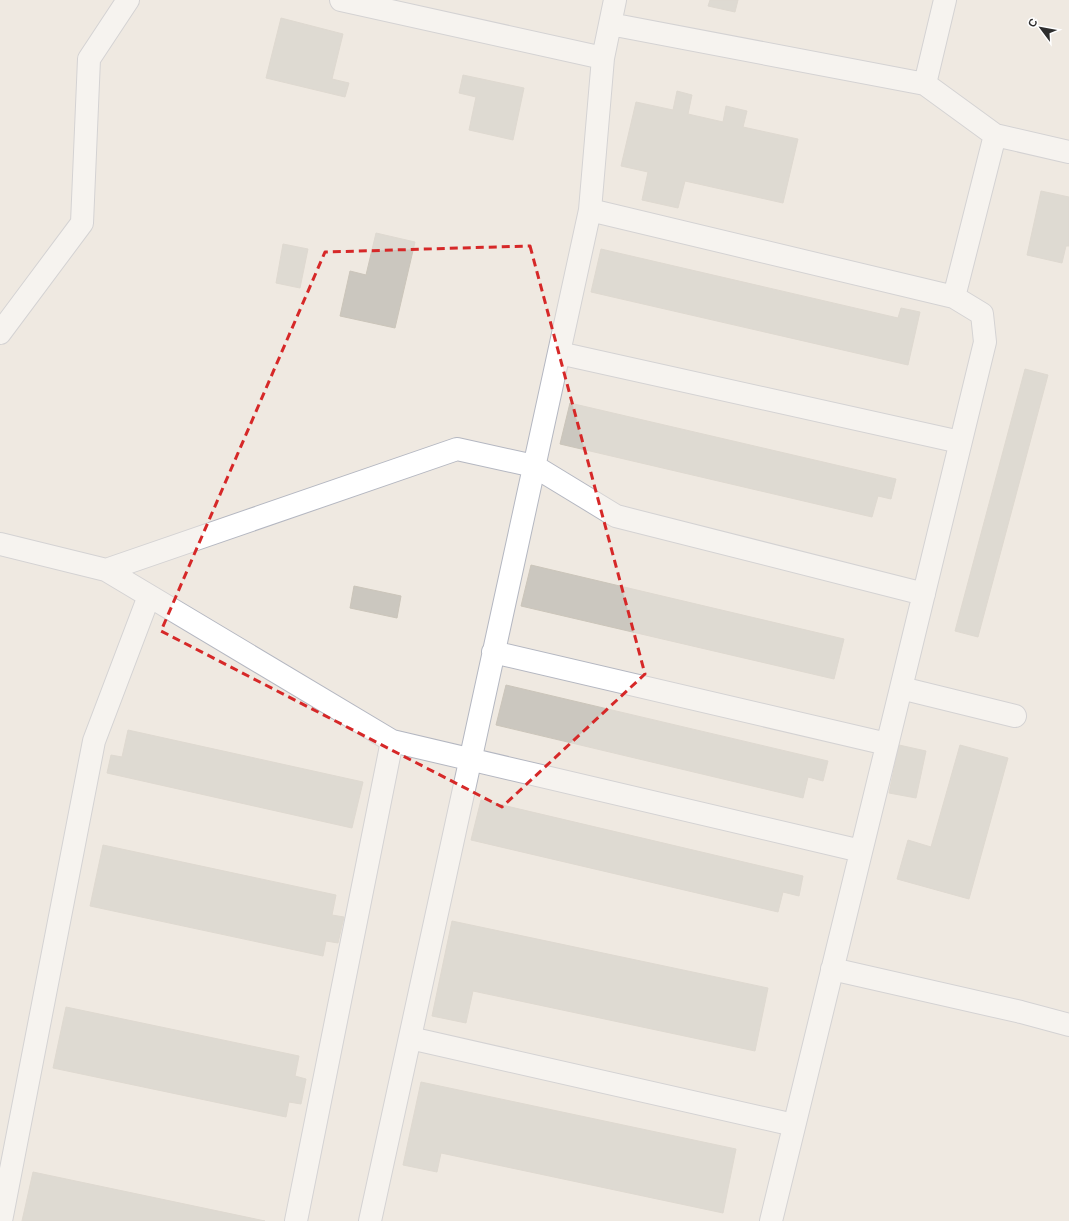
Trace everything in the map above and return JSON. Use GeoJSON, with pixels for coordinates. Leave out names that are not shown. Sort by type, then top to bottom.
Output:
{"type":"FeatureCollection","features":[{"type":"Feature","properties":{"kind":"street"},"geometry":{"type":"LineString","coordinates":[[0,333],[82,223],[89,59],[128,0]]}},
{"type":"Feature","properties":{"kind":"street"},"geometry":{"type":"LineString","coordinates":[[341,0],[604,58]]}},
{"type":"Feature","properties":{"kind":"street"},"geometry":{"type":"LineString","coordinates":[[370,1221],[590,210],[604,58],[615,0]]}},
{"type":"Feature","properties":{"kind":"street"},"geometry":{"type":"LineString","coordinates":[[925,84],[945,0]]}},
{"type":"Feature","properties":{"kind":"street"},"geometry":{"type":"LineString","coordinates":[[610,24],[925,84],[995,134],[1069,152]]}},
{"type":"Feature","properties":{"kind":"street"},"geometry":{"type":"LineString","coordinates":[[954,297],[995,134]]}},
{"type":"Feature","properties":{"kind":"street"},"geometry":{"type":"LineString","coordinates":[[590,210],[954,297],[982,314],[984,342],[771,1221]]}},
{"type":"Feature","properties":{"kind":"street"},"geometry":{"type":"LineString","coordinates":[[559,353],[960,442]]}},
{"type":"Feature","properties":{"kind":"street"},"geometry":{"type":"LineString","coordinates":[[106,570],[456,449],[534,466],[616,516],[924,594]]}},
{"type":"Feature","properties":{"kind":"street"},"geometry":{"type":"LineString","coordinates":[[0,544],[106,570],[392,741],[861,851]]}},
{"type":"Feature","properties":{"kind":"street"},"geometry":{"type":"LineString","coordinates":[[1,1221],[94,741],[149,596]]}},
{"type":"Feature","properties":{"kind":"street"},"geometry":{"type":"LineString","coordinates":[[493,652],[887,744]]}},
{"type":"Feature","properties":{"kind":"street"},"geometry":{"type":"LineString","coordinates":[[901,688],[1015,716]]}},
{"type":"Feature","properties":{"kind":"street"},"geometry":{"type":"LineString","coordinates":[[296,1221],[392,741]]}},
{"type":"Feature","properties":{"kind":"street"},"geometry":{"type":"LineString","coordinates":[[832,968],[1021,1012],[1069,1025]]}},
{"type":"Feature","properties":{"kind":"street"},"geometry":{"type":"LineString","coordinates":[[410,1038],[794,1125]]}},
{"type":"Feature","properties":{"kind":"highlighted area"},"geometry":{"type":"Polygon","coordinates":[[[530,246],[645,674],[502,807],[161,631],[325,252],[530,246]]]}},
{"type":"Feature","properties":{"kind":"building"},"geometry":{"type":"Polygon","coordinates":[[[710,0],[738,0],[735,12],[708,6],[710,0]]]}},
{"type":"Feature","properties":{"kind":"building"},"geometry":{"type":"Polygon","coordinates":[[[281,18],[343,34],[332,79],[349,83],[345,97],[266,78],[281,18]]]}},
{"type":"Feature","properties":{"kind":"building"},"geometry":{"type":"Polygon","coordinates":[[[463,75],[524,88],[513,140],[469,130],[476,97],[459,93],[463,75]]]}},
{"type":"Feature","properties":{"kind":"building"},"geometry":{"type":"Polygon","coordinates":[[[677,91],[692,95],[688,114],[723,122],[726,106],[747,111],[743,127],[798,139],[783,203],[685,181],[678,208],[642,200],[648,172],[621,166],[636,102],[673,110],[677,91]]]}},
{"type":"Feature","properties":{"kind":"building"},"geometry":{"type":"Polygon","coordinates":[[[1041,191],[1069,197],[1069,246],[1066,246],[1062,263],[1027,255],[1041,191]]]}},
{"type":"Feature","properties":{"kind":"building"},"geometry":{"type":"Polygon","coordinates":[[[376,233],[415,242],[395,328],[340,316],[350,271],[366,275],[376,233]]]}},
{"type":"Feature","properties":{"kind":"building"},"geometry":{"type":"Polygon","coordinates":[[[283,244],[308,249],[300,288],[276,283],[283,244]]]}},
{"type":"Feature","properties":{"kind":"building"},"geometry":{"type":"Polygon","coordinates":[[[601,249],[898,318],[901,308],[920,312],[908,365],[591,292],[601,249]]]}},
{"type":"Feature","properties":{"kind":"building"},"geometry":{"type":"Polygon","coordinates":[[[1025,369],[1048,375],[978,637],[955,631],[1025,369]]]}},
{"type":"Feature","properties":{"kind":"building"},"geometry":{"type":"Polygon","coordinates":[[[570,403],[896,479],[891,499],[878,496],[872,517],[560,444],[570,403]]]}},
{"type":"Feature","properties":{"kind":"building"},"geometry":{"type":"Polygon","coordinates":[[[531,565],[844,639],[834,679],[521,606],[531,565]]]}},
{"type":"Feature","properties":{"kind":"building"},"geometry":{"type":"Polygon","coordinates":[[[354,586],[401,596],[397,618],[350,608],[354,586]]]}},
{"type":"Feature","properties":{"kind":"building"},"geometry":{"type":"Polygon","coordinates":[[[506,685],[828,761],[823,781],[808,777],[803,798],[496,725],[506,685]]]}},
{"type":"Feature","properties":{"kind":"building"},"geometry":{"type":"Polygon","coordinates":[[[128,730],[363,782],[352,828],[107,773],[111,755],[122,757],[128,730]]]}},
{"type":"Feature","properties":{"kind":"building"},"geometry":{"type":"Polygon","coordinates":[[[899,745],[926,751],[916,798],[889,793],[899,745]]]}},
{"type":"Feature","properties":{"kind":"building"},"geometry":{"type":"Polygon","coordinates":[[[960,745],[1008,758],[969,899],[897,879],[908,840],[931,847],[960,745]]]}},
{"type":"Feature","properties":{"kind":"building"},"geometry":{"type":"Polygon","coordinates":[[[481,800],[803,876],[799,896],[783,892],[778,912],[471,840],[481,800]]]}},
{"type":"Feature","properties":{"kind":"building"},"geometry":{"type":"Polygon","coordinates":[[[103,845],[336,895],[332,915],[344,917],[338,943],[326,941],[323,956],[90,906],[103,845]]]}},
{"type":"Feature","properties":{"kind":"building"},"geometry":{"type":"Polygon","coordinates":[[[452,921],[768,988],[755,1051],[473,991],[466,1023],[432,1016],[452,921]]]}},
{"type":"Feature","properties":{"kind":"building"},"geometry":{"type":"Polygon","coordinates":[[[66,1007],[299,1056],[295,1076],[306,1079],[301,1104],[289,1102],[286,1117],[53,1068],[66,1007]]]}},
{"type":"Feature","properties":{"kind":"building"},"geometry":{"type":"Polygon","coordinates":[[[421,1082],[736,1149],[723,1213],[441,1153],[437,1172],[403,1165],[421,1082]]]}},
{"type":"Feature","properties":{"kind":"building"},"geometry":{"type":"Polygon","coordinates":[[[33,1172],[265,1221],[22,1221],[33,1172]]]}}]}
